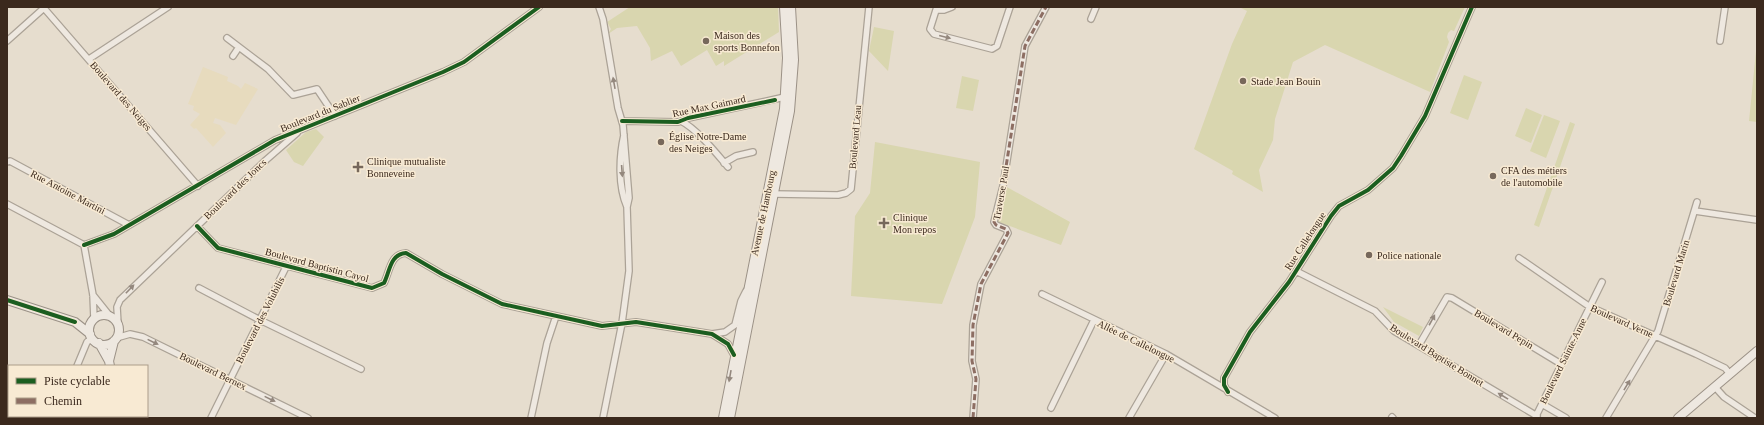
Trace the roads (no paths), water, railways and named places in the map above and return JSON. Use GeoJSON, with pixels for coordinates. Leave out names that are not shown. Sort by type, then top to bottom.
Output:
{"type":"FeatureCollection","features":[{"type":"Feature","properties":{"kind":"street"},"geometry":{"type":"LineString","coordinates":[[88,59],[168,7]]}},
{"type":"Feature","properties":{"kind":"street","name":"Boulevard du Sablier"},"geometry":{"type":"LineString","coordinates":[[84,245],[114,234],[275,140],[443,72],[464,62],[539,7]]}},
{"type":"Feature","properties":{"kind":"street"},"geometry":{"type":"LineString","coordinates":[[599,7],[624,135],[620,153],[623,199],[627,207],[630,259],[622,323],[603,418]]}},
{"type":"Feature","properties":{"kind":"street","name":"Avenue de Hambourg"},"geometry":{"type":"LineString","coordinates":[[723,418],[785,97],[787,45],[784,7]]}},
{"type":"Feature","properties":{"kind":"street","name":"Avenue de Hambourg"},"geometry":{"type":"LineString","coordinates":[[730,418],[791,100],[794,60],[791,7]]}},
{"type":"Feature","properties":{"kind":"street","name":"Boulevard Leau"},"geometry":{"type":"LineString","coordinates":[[774,194],[838,195],[846,193],[851,189],[868,7]]}},
{"type":"Feature","properties":{"kind":"street"},"geometry":{"type":"LineString","coordinates":[[952,7],[944,10],[936,8],[930,29],[934,34],[992,49],[997,46],[1010,7]]}},
{"type":"Feature","properties":{"kind":"street","name":"Traverse Paul"},"geometry":{"type":"LineString","coordinates":[[973,418],[976,379],[972,361],[973,326],[982,284],[1008,233],[1006,229],[996,226],[994,222],[1003,186],[1025,46],[1046,7]]}},
{"type":"Feature","properties":{"kind":"street"},"geometry":{"type":"LineString","coordinates":[[1091,19],[1096,7]]}},
{"type":"Feature","properties":{"kind":"street","name":"Rue Callelongue"},"geometry":{"type":"LineString","coordinates":[[1228,392],[1224,384],[1224,378],[1247,338],[1296,271],[1325,224],[1339,206],[1368,190],[1393,168],[1401,156],[1425,116],[1472,7]]}},
{"type":"Feature","properties":{"kind":"street"},"geometry":{"type":"LineString","coordinates":[[1720,41],[1724,7]]}},
{"type":"Feature","properties":{"kind":"street"},"geometry":{"type":"LineString","coordinates":[[7,41],[44,8]]}},
{"type":"Feature","properties":{"kind":"street","name":"Boulevard des Neiges"},"geometry":{"type":"LineString","coordinates":[[44,8],[198,186]]}},
{"type":"Feature","properties":{"kind":"street"},"geometry":{"type":"LineString","coordinates":[[227,38],[268,69],[293,95],[317,89],[335,116]]}},
{"type":"Feature","properties":{"kind":"street"},"geometry":{"type":"LineString","coordinates":[[233,56],[239,47]]}},
{"type":"Feature","properties":{"kind":"street","name":"Rue Max Gaimard"},"geometry":{"type":"LineString","coordinates":[[622,121],[681,121],[688,118],[785,97]]}},
{"type":"Feature","properties":{"kind":"street"},"geometry":{"type":"LineString","coordinates":[[681,121],[687,124],[726,165],[736,156],[753,152]]}},
{"type":"Feature","properties":{"kind":"street","name":"Boulevard des Joncs"},"geometry":{"type":"LineString","coordinates":[[118,324],[117,307],[120,300],[266,160],[301,130]]}},
{"type":"Feature","properties":{"kind":"street","name":"Rue Antoine Martini"},"geometry":{"type":"LineString","coordinates":[[7,162],[10,161],[129,225]]}},
{"type":"Feature","properties":{"kind":"street","name":"Boulevard Marin"},"geometry":{"type":"LineString","coordinates":[[1606,418],[1656,336],[1696,211],[1697,202]]}},
{"type":"Feature","properties":{"kind":"street"},"geometry":{"type":"LineString","coordinates":[[7,204],[84,245],[93,295],[94,319],[90,324],[91,336],[77,365]]}},
{"type":"Feature","properties":{"kind":"street"},"geometry":{"type":"LineString","coordinates":[[1696,211],[1757,220]]}},
{"type":"Feature","properties":{"kind":"street","name":"Boulevard Baptistin Cayol"},"geometry":{"type":"LineString","coordinates":[[197,226],[218,248],[372,288],[384,283],[393,259],[397,255],[406,253],[442,274],[502,304],[602,326],[636,322],[712,334],[725,332],[735,325],[741,302],[748,288]]}},
{"type":"Feature","properties":{"kind":"street","name":"Boulevard Verne"},"geometry":{"type":"LineString","coordinates":[[1519,258],[1590,307],[1725,368],[1730,374]]}},
{"type":"Feature","properties":{"kind":"street","name":"Boulevard des Volubilis"},"geometry":{"type":"LineString","coordinates":[[211,418],[287,266]]}},
{"type":"Feature","properties":{"kind":"street","name":"Boulevard Baptiste Bonnet"},"geometry":{"type":"LineString","coordinates":[[1296,271],[1375,311],[1394,331],[1536,417]]}},
{"type":"Feature","properties":{"kind":"street","name":"Boulevard Sainte-Anne"},"geometry":{"type":"LineString","coordinates":[[1536,417],[1602,282]]}},
{"type":"Feature","properties":{"kind":"street"},"geometry":{"type":"LineString","coordinates":[[199,288],[260,320],[361,368]]}},
{"type":"Feature","properties":{"kind":"street","name":"Allée de Callelongue"},"geometry":{"type":"LineString","coordinates":[[1042,294],[1166,354],[1228,392]]}},
{"type":"Feature","properties":{"kind":"street"},"geometry":{"type":"LineString","coordinates":[[93,295],[118,324],[119,334],[115,340],[109,363]]}},
{"type":"Feature","properties":{"kind":"street","name":"Boulevard Pepin"},"geometry":{"type":"LineString","coordinates":[[1419,345],[1444,298],[1447,297],[1452,298],[1561,364]]}},
{"type":"Feature","properties":{"kind":"street"},"geometry":{"type":"LineString","coordinates":[[7,300],[75,322],[99,343],[109,363]]}},
{"type":"Feature","properties":{"kind":"street"},"geometry":{"type":"LineString","coordinates":[[75,322],[94,319],[101,315],[109,315]]}},
{"type":"Feature","properties":{"kind":"street"},"geometry":{"type":"LineString","coordinates":[[531,418],[547,344],[556,316]]}},
{"type":"Feature","properties":{"kind":"street"},"geometry":{"type":"LineString","coordinates":[[1051,408],[1094,320]]}},
{"type":"Feature","properties":{"kind":"street","name":"Boulevard Bernex"},"geometry":{"type":"LineString","coordinates":[[115,340],[130,334],[142,337],[308,418]]}},
{"type":"Feature","properties":{"kind":"street","name":"Boulevard Baptistin Cayol"},"geometry":{"type":"LineString","coordinates":[[712,334],[728,344],[734,355]]}},
{"type":"Feature","properties":{"kind":"street"},"geometry":{"type":"LineString","coordinates":[[99,343],[109,344],[115,340]]}},
{"type":"Feature","properties":{"kind":"street"},"geometry":{"type":"LineString","coordinates":[[1678,418],[1757,351]]}},
{"type":"Feature","properties":{"kind":"street"},"geometry":{"type":"LineString","coordinates":[[1129,418],[1166,354]]}},
{"type":"Feature","properties":{"kind":"street"},"geometry":{"type":"LineString","coordinates":[[1715,386],[1724,397],[1755,418]]}},
{"type":"Feature","properties":{"kind":"street"},"geometry":{"type":"LineString","coordinates":[[1228,392],[1275,418]]}},
{"type":"Feature","properties":{"kind":"street"},"geometry":{"type":"LineString","coordinates":[[1542,404],[1566,418]]}},
{"type":"Feature","properties":{"kind":"place","name":"Maison des sports Bonnefon"},"geometry":{"type":"Point","coordinates":[706,41]}},
{"type":"Feature","properties":{"kind":"place","name":"Stade Jean Bouin"},"geometry":{"type":"Point","coordinates":[1243,81]}},
{"type":"Feature","properties":{"kind":"place","name":"Église Notre-Dame des Neiges"},"geometry":{"type":"Point","coordinates":[661,142]}},
{"type":"Feature","properties":{"kind":"place","name":"Clinique mutualiste Bonneveine"},"geometry":{"type":"Point","coordinates":[358,167]}},
{"type":"Feature","properties":{"kind":"place","name":"CFA des métiers de l'automobile"},"geometry":{"type":"Point","coordinates":[1493,176]}},
{"type":"Feature","properties":{"kind":"place","name":"Clinique Mon repos"},"geometry":{"type":"Point","coordinates":[884,223]}},
{"type":"Feature","properties":{"kind":"place","name":"Police nationale"},"geometry":{"type":"Point","coordinates":[1369,255]}}]}
